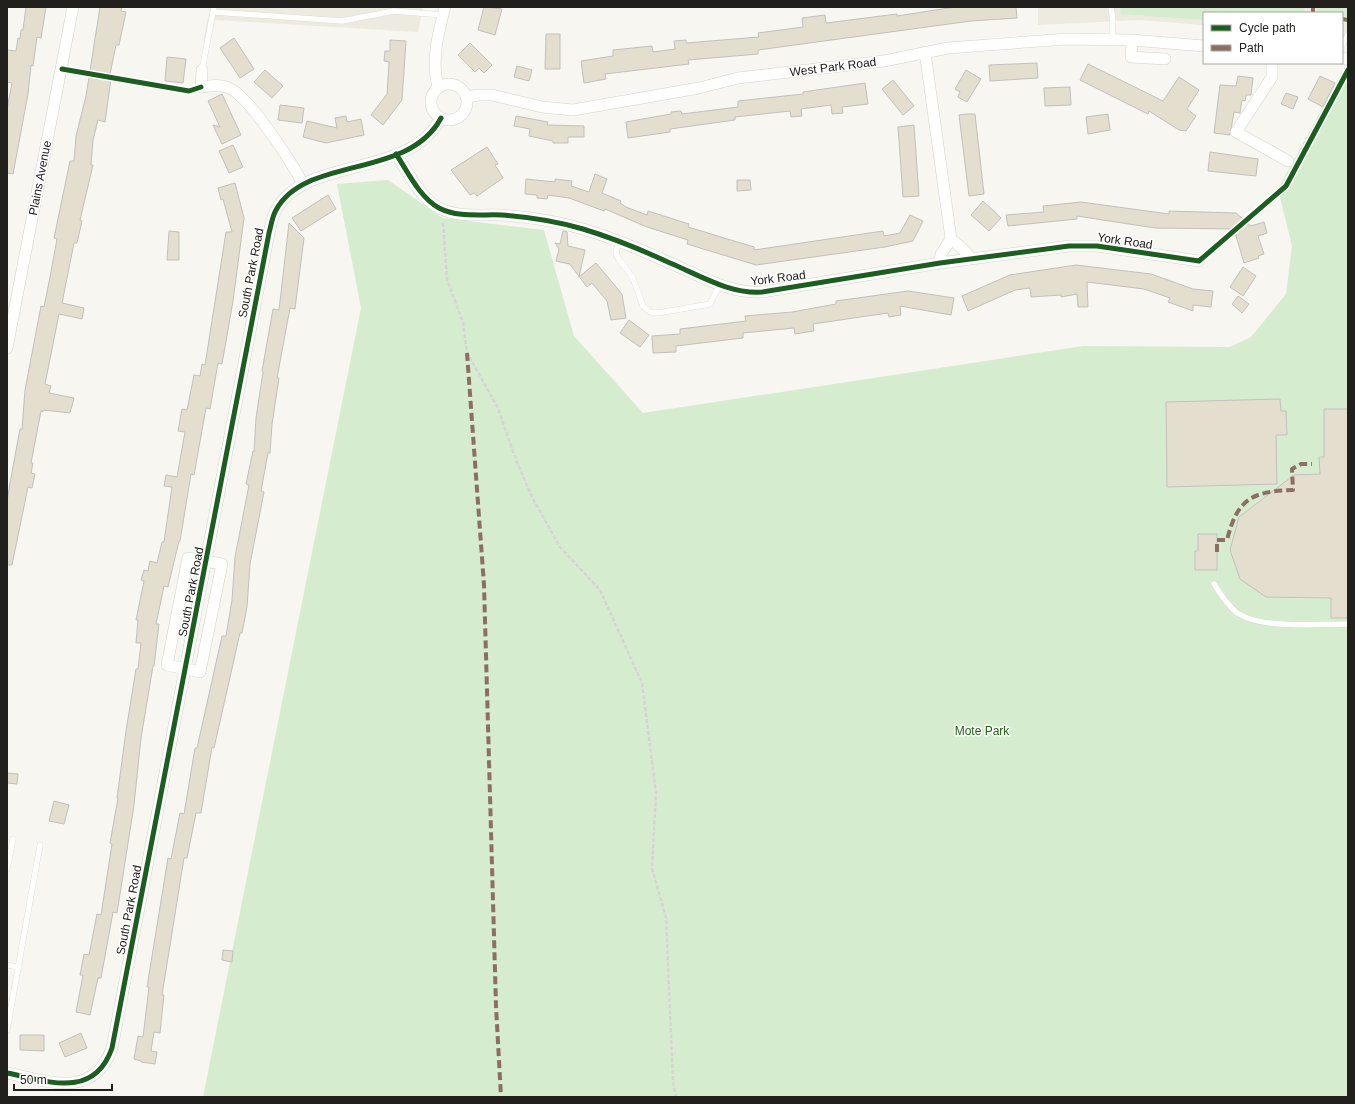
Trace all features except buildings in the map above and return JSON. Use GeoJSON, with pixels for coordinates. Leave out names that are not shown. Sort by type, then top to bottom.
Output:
{"type":"FeatureCollection","features":[{"type":"Feature","properties":{"kind":"street","name":"Plains Avenue"},"geometry":{"type":"LineString","coordinates":[[7,348],[73,7]]}},
{"type":"Feature","properties":{"kind":"street"},"geometry":{"type":"LineString","coordinates":[[438,87],[434,73],[436,49],[444,11]]}},
{"type":"Feature","properties":{"kind":"street","name":"West Park Road"},"geometry":{"type":"LineString","coordinates":[[466,97],[492,95],[542,108],[573,110],[699,88],[738,78],[884,60],[925,52],[972,46],[1067,39],[1132,40],[1203,46]]}},
{"type":"Feature","properties":{"kind":"street"},"geometry":{"type":"LineString","coordinates":[[1132,40],[1131,57],[1165,59]]}},
{"type":"Feature","properties":{"kind":"street"},"geometry":{"type":"LineString","coordinates":[[925,52],[951,239],[971,259]]}},
{"type":"Feature","properties":{"kind":"street"},"geometry":{"type":"LineString","coordinates":[[1272,64],[1272,77],[1236,132],[1288,162]]}},
{"type":"Feature","properties":{"kind":"street"},"geometry":{"type":"LineString","coordinates":[[202,70],[201,87],[223,86],[231,88],[243,100],[281,150],[303,184]]}},
{"type":"Feature","properties":{"kind":"street"},"geometry":{"type":"LineString","coordinates":[[446,84],[455,85],[462,89],[466,97],[466,107],[460,116],[451,119],[441,118],[433,110],[431,102],[433,94],[438,87],[446,84]]}},
{"type":"Feature","properties":{"kind":"street","name":"South Park Road"},"geometry":{"type":"LineString","coordinates":[[7,1073],[59,1083],[77,1083],[93,1076],[108,1058],[124,989],[272,220],[282,201],[303,184],[321,177],[378,162],[410,148],[429,135],[441,118]]}},
{"type":"Feature","properties":{"kind":"street","name":"York Road"},"geometry":{"type":"LineString","coordinates":[[396,154],[421,191],[432,203],[445,210],[472,215],[508,216],[553,221],[582,228],[619,241],[742,292],[762,292],[940,263],[1075,246],[1096,246],[1199,261]]}},
{"type":"Feature","properties":{"kind":"street"},"geometry":{"type":"LineString","coordinates":[[940,263],[941,254],[951,239]]}},
{"type":"Feature","properties":{"kind":"street","name":"South Park Road"},"geometry":{"type":"LineString","coordinates":[[188,558],[222,564],[200,672],[186,668],[167,665],[188,558]]}},
{"type":"Feature","properties":{"kind":"lane"},"geometry":{"type":"LineString","coordinates":[[1111,7],[1113,21],[1112,39]]}},
{"type":"Feature","properties":{"kind":"lane"},"geometry":{"type":"LineString","coordinates":[[202,70],[214,9],[342,22],[394,11],[444,11]]}},
{"type":"Feature","properties":{"kind":"lane"},"geometry":{"type":"LineString","coordinates":[[1343,43],[1348,34]]}},
{"type":"Feature","properties":{"kind":"lane"},"geometry":{"type":"LineString","coordinates":[[619,241],[616,252],[618,258],[633,278],[643,306],[650,312],[658,314],[710,304],[720,284]]}},
{"type":"Feature","properties":{"kind":"lane"},"geometry":{"type":"LineString","coordinates":[[1214,584],[1238,613],[1250,620],[1275,624],[1348,624]]}},
{"type":"Feature","properties":{"kind":"lane"},"geometry":{"type":"LineString","coordinates":[[7,869],[11,842]]}},
{"type":"Feature","properties":{"kind":"lane"},"geometry":{"type":"LineString","coordinates":[[7,1030],[40,845]]}},
{"type":"Feature","properties":{"kind":"lane"},"geometry":{"type":"LineString","coordinates":[[7,965],[19,967]]}},
{"type":"Feature","properties":{"kind":"path"},"geometry":{"type":"LineString","coordinates":[[445,210],[443,218],[447,278],[463,323],[467,353],[498,408],[516,460],[532,497],[560,547],[600,590],[642,683],[656,793],[652,868],[666,918],[673,1082],[676,1097]]}},
{"type":"Feature","properties":{"kind":"shaded area"},"geometry":{"type":"Polygon","coordinates":[[[210,7],[423,7],[418,32],[215,20],[210,44],[203,42],[210,7]]]}},
{"type":"Feature","properties":{"kind":"shaded area"},"geometry":{"type":"Polygon","coordinates":[[[1038,7],[1348,7],[1348,41],[1343,40],[1343,12],[1203,12],[1203,25],[1139,20],[1038,25],[1038,7]]]}},
{"type":"Feature","properties":{"kind":"green space"},"geometry":{"type":"Polygon","coordinates":[[[1120,7],[1306,7],[1303,12],[1203,12],[1203,20],[1121,14],[1120,7]]]}},
{"type":"Feature","properties":{"kind":"green space"},"geometry":{"type":"Polygon","coordinates":[[[1317,7],[1348,7],[1348,16],[1343,16],[1343,12],[1317,12],[1317,7]]]}},
{"type":"Feature","properties":{"kind":"green space","name":"Mote Park"},"geometry":{"type":"Polygon","coordinates":[[[1348,69],[1348,1097],[203,1097],[361,308],[337,184],[388,180],[443,218],[544,230],[574,336],[643,413],[1083,346],[1230,347],[1251,337],[1286,294],[1292,246],[1278,189],[1343,70],[1348,69]]]}},
{"type":"Feature","properties":{"kind":"marked path"},"geometry":{"type":"LineString","coordinates":[[1313,7],[1313,12]]}},
{"type":"Feature","properties":{"kind":"marked path"},"geometry":{"type":"LineString","coordinates":[[1343,19],[1348,20]]}},
{"type":"Feature","properties":{"kind":"marked path"},"geometry":{"type":"LineString","coordinates":[[467,353],[484,585],[496,1006],[501,1097]]}},
{"type":"Feature","properties":{"kind":"marked path"},"geometry":{"type":"LineString","coordinates":[[1217,552],[1217,540],[1227,540],[1236,515],[1248,500],[1266,493],[1293,490],[1292,469],[1301,464],[1312,464]]}},
{"type":"Feature","properties":{"kind":"cycle path"},"geometry":{"type":"LineString","coordinates":[[62,69],[189,91],[201,87]]}},
{"type":"Feature","properties":{"kind":"cycle path"},"geometry":{"type":"LineString","coordinates":[[396,154],[415,184],[426,198],[432,204],[446,211],[470,215],[502,215],[522,217],[573,226],[627,244],[714,283],[750,292],[762,292],[940,263],[1069,246],[1097,246],[1199,261],[1286,186],[1348,70]]}},
{"type":"Feature","properties":{"kind":"cycle path"},"geometry":{"type":"LineString","coordinates":[[7,1073],[53,1082],[68,1083],[81,1081],[94,1075],[104,1064],[112,1048],[269,233],[276,210],[290,193],[310,181],[333,173],[382,160],[406,151],[426,137],[441,118]]}}]}
